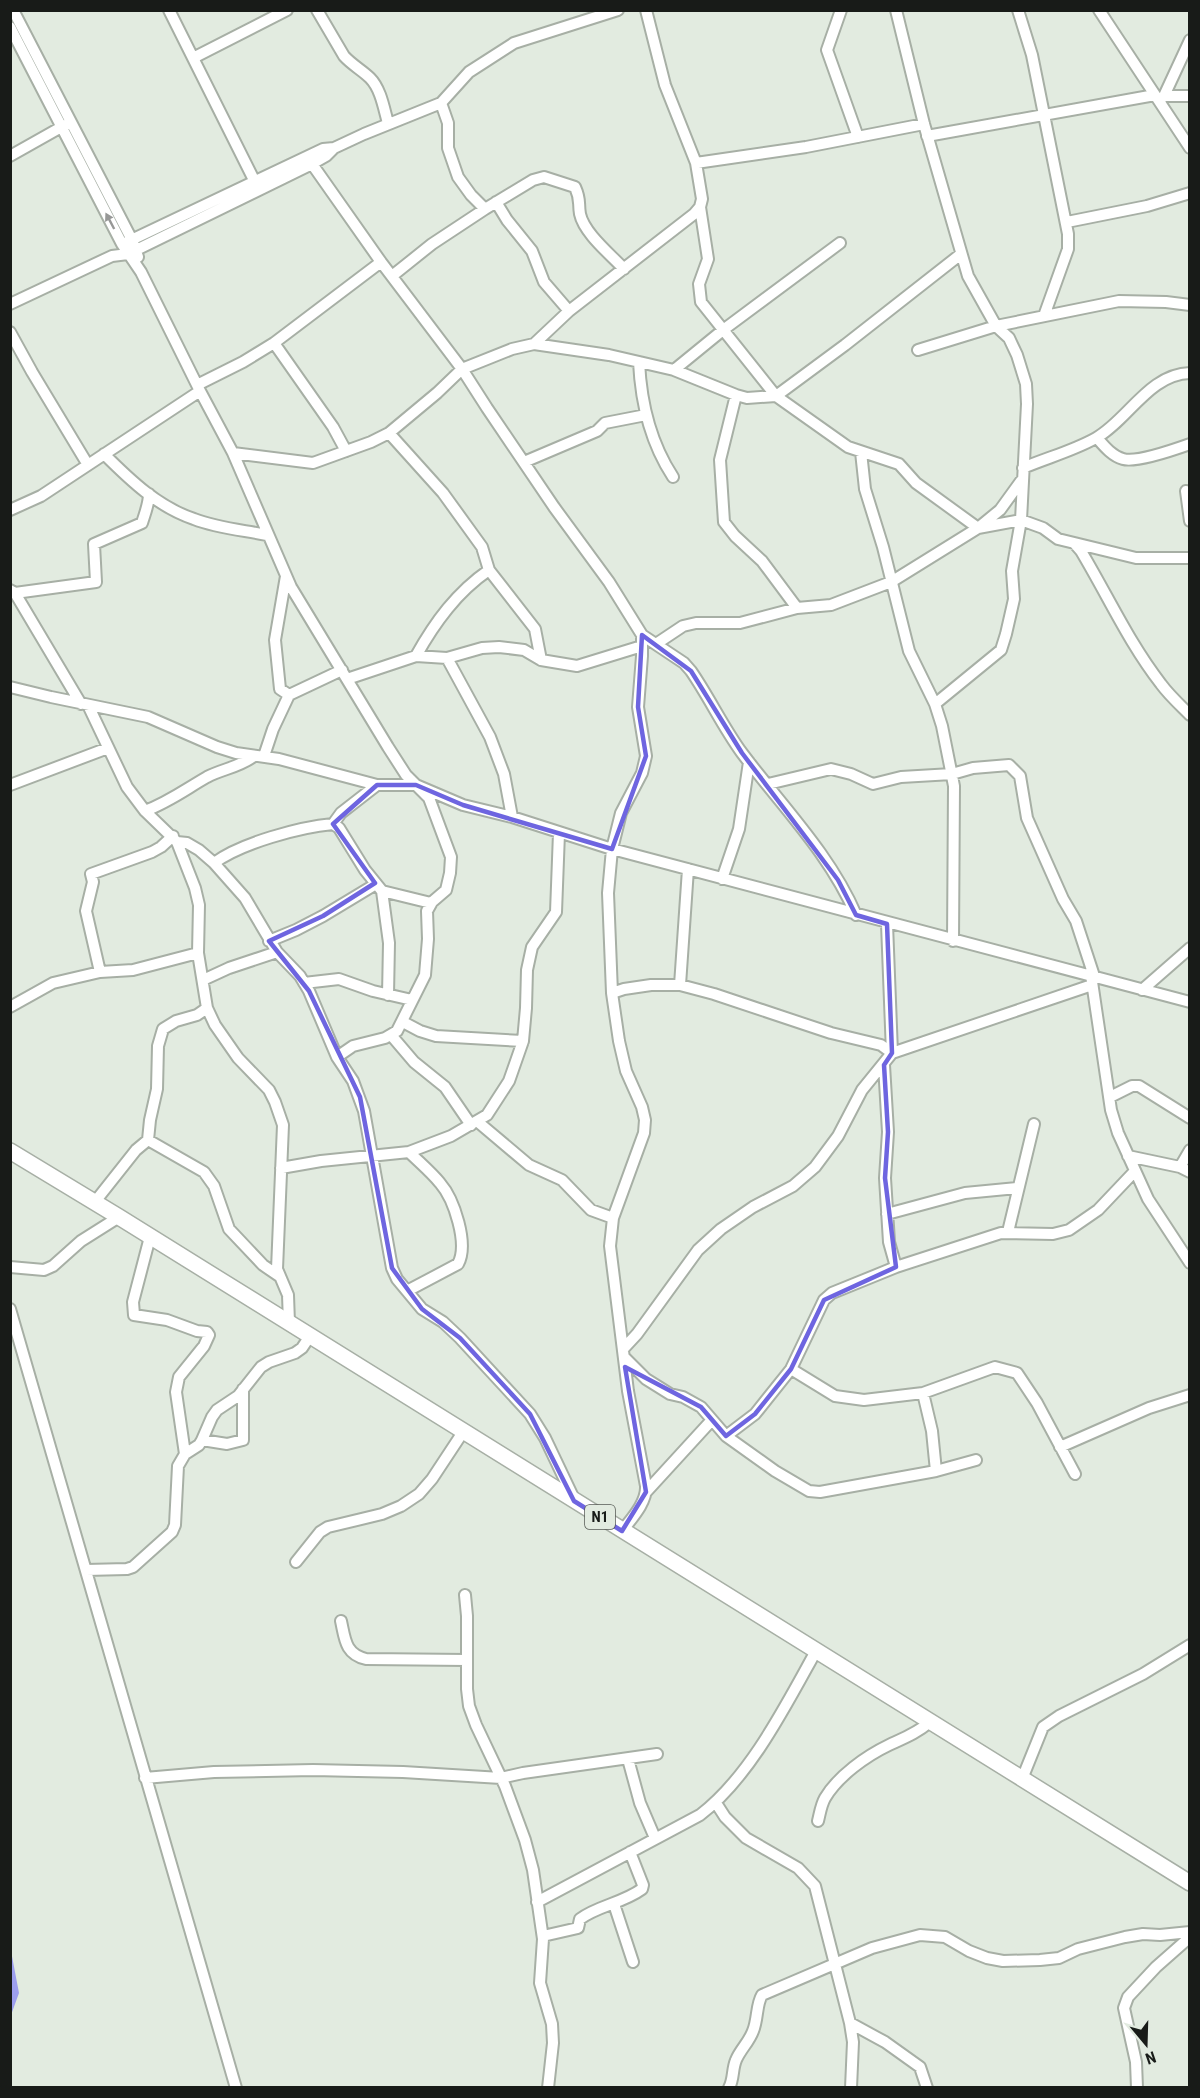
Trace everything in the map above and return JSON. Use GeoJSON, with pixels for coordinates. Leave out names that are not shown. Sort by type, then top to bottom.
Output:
{"type":"FeatureCollection","features":[{"type":"Feature","properties":{"kind":"highway","name":"N1"},"geometry":{"type":"LineString","coordinates":[[10,1151],[1190,1883]]}},
{"type":"Feature","properties":{"kind":"street"},"geometry":{"type":"LineString","coordinates":[[13,10],[65,125],[233,453],[286,576],[406,776],[429,798],[451,857],[446,890],[438,895],[427,911],[425,975],[397,1031],[361,1046],[353,1046],[337,1057]]}},
{"type":"Feature","properties":{"kind":"street"},"geometry":{"type":"LineString","coordinates":[[168,10],[255,182]]}},
{"type":"Feature","properties":{"kind":"street"},"geometry":{"type":"LineString","coordinates":[[193,58],[286,10]]}},
{"type":"Feature","properties":{"kind":"street"},"geometry":{"type":"LineString","coordinates":[[317,10],[350,63],[371,78],[377,87],[388,123]]}},
{"type":"Feature","properties":{"kind":"street"},"geometry":{"type":"LineString","coordinates":[[10,304],[112,256],[323,149],[334,148],[388,123],[441,103],[469,72],[514,43],[618,10]]}},
{"type":"Feature","properties":{"kind":"street"},"geometry":{"type":"LineString","coordinates":[[646,10],[665,85],[696,163],[708,259],[699,284],[701,302],[776,396],[842,444],[899,465],[916,483],[978,528],[1021,520],[1044,528],[1058,539],[1136,558],[1190,558]]}},
{"type":"Feature","properties":{"kind":"street"},"geometry":{"type":"LineString","coordinates":[[841,10],[827,50],[858,137]]}},
{"type":"Feature","properties":{"kind":"street"},"geometry":{"type":"LineString","coordinates":[[896,10],[927,136],[968,276],[996,327],[1009,338],[1026,384],[1021,520],[1012,572],[1014,599],[1001,650],[935,704]]}},
{"type":"Feature","properties":{"kind":"street"},"geometry":{"type":"LineString","coordinates":[[1018,10],[1032,55],[1067,222],[1068,249],[1044,316]]}},
{"type":"Feature","properties":{"kind":"street"},"geometry":{"type":"LineString","coordinates":[[1099,10],[1159,97],[1190,148]]}},
{"type":"Feature","properties":{"kind":"street"},"geometry":{"type":"LineString","coordinates":[[10,27],[56,113],[65,125]]}},
{"type":"Feature","properties":{"kind":"street"},"geometry":{"type":"LineString","coordinates":[[1159,97],[1190,40]]}},
{"type":"Feature","properties":{"kind":"street"},"geometry":{"type":"LineString","coordinates":[[927,136],[1159,97],[1190,96]]}},
{"type":"Feature","properties":{"kind":"street"},"geometry":{"type":"LineString","coordinates":[[441,103],[448,123],[448,148],[458,177],[485,209]]}},
{"type":"Feature","properties":{"kind":"street"},"geometry":{"type":"LineString","coordinates":[[696,163],[924,124]]}},
{"type":"Feature","properties":{"kind":"street"},"geometry":{"type":"LineString","coordinates":[[10,156],[65,125]]}},
{"type":"Feature","properties":{"kind":"street"},"geometry":{"type":"LineString","coordinates":[[129,247],[312,164],[334,148]]}},
{"type":"Feature","properties":{"kind":"street"},"geometry":{"type":"LineString","coordinates":[[312,164],[381,262],[462,369],[609,582],[642,640],[638,707],[646,747],[645,766],[621,813],[612,849],[608,893],[612,993],[619,1041],[626,1071],[645,1120],[644,1133],[613,1218],[610,1246],[628,1385],[646,1492]]}},
{"type":"Feature","properties":{"kind":"street"},"geometry":{"type":"LineString","coordinates":[[392,276],[432,244],[485,209],[533,180],[544,177],[575,187],[580,199],[580,215],[592,237],[624,269]]}},
{"type":"Feature","properties":{"kind":"street"},"geometry":{"type":"LineString","coordinates":[[1067,222],[1147,206],[1190,193]]}},
{"type":"Feature","properties":{"kind":"street"},"geometry":{"type":"LineString","coordinates":[[496,202],[507,220],[532,250],[544,282],[569,311]]}},
{"type":"Feature","properties":{"kind":"street"},"geometry":{"type":"LineString","coordinates":[[534,344],[569,311],[700,207]]}},
{"type":"Feature","properties":{"kind":"street"},"geometry":{"type":"LineString","coordinates":[[674,370],[723,330],[840,243]]}},
{"type":"Feature","properties":{"kind":"street"},"geometry":{"type":"LineString","coordinates":[[233,453],[313,463],[346,452],[389,433],[462,369],[512,349],[534,344],[609,356],[674,370],[747,398],[776,396],[961,254]]}},
{"type":"Feature","properties":{"kind":"street"},"geometry":{"type":"LineString","coordinates":[[10,510],[41,496],[198,388],[274,343],[381,262]]}},
{"type":"Feature","properties":{"kind":"street"},"geometry":{"type":"LineString","coordinates":[[918,350],[996,327],[1119,302],[1166,302],[1190,305]]}},
{"type":"Feature","properties":{"kind":"street"},"geometry":{"type":"LineString","coordinates":[[10,332],[88,465]]}},
{"type":"Feature","properties":{"kind":"street"},"geometry":{"type":"LineString","coordinates":[[274,343],[333,427],[346,452]]}},
{"type":"Feature","properties":{"kind":"street"},"geometry":{"type":"LineString","coordinates":[[639,362],[640,385],[652,438],[673,477]]}},
{"type":"Feature","properties":{"kind":"street"},"geometry":{"type":"LineString","coordinates":[[1023,468],[1097,438],[1153,388],[1176,374],[1190,373]]}},
{"type":"Feature","properties":{"kind":"street"},"geometry":{"type":"LineString","coordinates":[[736,395],[720,460],[724,522],[735,536],[762,561],[797,608]]}},
{"type":"Feature","properties":{"kind":"street"},"geometry":{"type":"LineString","coordinates":[[524,462],[597,431],[605,423],[646,415]]}},
{"type":"Feature","properties":{"kind":"street"},"geometry":{"type":"LineString","coordinates":[[389,433],[443,493],[482,547],[489,570],[535,629],[541,660]]}},
{"type":"Feature","properties":{"kind":"street"},"geometry":{"type":"LineString","coordinates":[[1097,438],[1110,452],[1124,459],[1142,458],[1190,444]]}},
{"type":"Feature","properties":{"kind":"street"},"geometry":{"type":"LineString","coordinates":[[861,452],[865,489],[909,651],[935,704],[952,774],[954,795],[953,941]]}},
{"type":"Feature","properties":{"kind":"street"},"geometry":{"type":"LineString","coordinates":[[104,454],[129,479],[149,494],[191,519],[267,535]]}},
{"type":"Feature","properties":{"kind":"street"},"geometry":{"type":"LineString","coordinates":[[656,644],[682,626],[696,623],[740,623],[797,608],[831,605],[891,582],[978,528],[1000,510],[1022,480]]}},
{"type":"Feature","properties":{"kind":"street"},"geometry":{"type":"LineString","coordinates":[[1186,490],[1190,521]]}},
{"type":"Feature","properties":{"kind":"street"},"geometry":{"type":"LineString","coordinates":[[149,494],[149,502],[144,511],[142,523],[94,544],[96,582],[13,592],[84,705],[127,787],[145,811],[175,839],[199,850],[214,863],[245,898],[269,941],[304,983],[337,1057],[351,1077],[360,1097],[392,1268],[397,1279],[422,1309],[460,1338],[530,1414],[545,1438],[574,1501]]}},
{"type":"Feature","properties":{"kind":"street"},"geometry":{"type":"LineString","coordinates":[[1074,543],[1081,551],[1118,619],[1147,665],[1162,687],[1190,716]]}},
{"type":"Feature","properties":{"kind":"street"},"geometry":{"type":"LineString","coordinates":[[416,656],[452,602],[489,570]]}},
{"type":"Feature","properties":{"kind":"street"},"geometry":{"type":"LineString","coordinates":[[286,576],[275,640],[280,689],[289,695]]}},
{"type":"Feature","properties":{"kind":"street"},"geometry":{"type":"LineString","coordinates":[[145,811],[182,794],[207,777],[259,756],[289,695],[345,674],[416,656],[447,658],[482,648],[499,646],[524,650],[541,660],[577,666],[642,640],[656,644],[684,663],[691,671],[749,762],[768,784],[838,880],[856,915]]}},
{"type":"Feature","properties":{"kind":"street"},"geometry":{"type":"LineString","coordinates":[[447,658],[490,737],[504,774],[512,817]]}},
{"type":"Feature","properties":{"kind":"street"},"geometry":{"type":"LineString","coordinates":[[10,687],[84,705],[148,717],[217,747],[377,785],[416,785],[463,805],[512,817],[612,849],[1092,979],[1190,1002]]}},
{"type":"Feature","properties":{"kind":"street"},"geometry":{"type":"LineString","coordinates":[[10,785],[108,748]]}},
{"type":"Feature","properties":{"kind":"street"},"geometry":{"type":"LineString","coordinates":[[722,879],[739,829],[749,762]]}},
{"type":"Feature","properties":{"kind":"street"},"geometry":{"type":"LineString","coordinates":[[768,784],[831,770],[850,774],[873,784],[901,777],[952,774],[973,768],[1009,765],[1020,776],[1027,818],[1058,889],[1076,921],[1092,979],[1110,1097],[1118,1132],[1148,1199],[1190,1263]]}},
{"type":"Feature","properties":{"kind":"street"},"geometry":{"type":"LineString","coordinates":[[214,863],[224,856],[270,838],[333,824],[347,808],[377,785]]}},
{"type":"Feature","properties":{"kind":"street"},"geometry":{"type":"LineString","coordinates":[[333,824],[339,828],[379,887],[389,943],[388,995]]}},
{"type":"Feature","properties":{"kind":"street"},"geometry":{"type":"LineString","coordinates":[[281,1168],[292,1168],[321,1161],[409,1152],[451,1136],[487,1115],[499,1099],[508,1081],[523,1041],[527,970],[532,947],[556,912],[559,833]]}},
{"type":"Feature","properties":{"kind":"street"},"geometry":{"type":"LineString","coordinates":[[175,839],[195,888],[199,905],[198,953],[207,1008],[215,1025],[238,1058],[260,1080],[276,1102],[283,1125],[277,1269],[288,1295],[289,1323]]}},
{"type":"Feature","properties":{"kind":"street"},"geometry":{"type":"LineString","coordinates":[[100,972],[86,911],[93,882],[91,874],[152,852],[175,839]]}},
{"type":"Feature","properties":{"kind":"street"},"geometry":{"type":"LineString","coordinates":[[680,985],[688,869]]}},
{"type":"Feature","properties":{"kind":"street"},"geometry":{"type":"LineString","coordinates":[[269,941],[296,930],[379,887],[431,903]]}},
{"type":"Feature","properties":{"kind":"street"},"geometry":{"type":"LineString","coordinates":[[625,1353],[698,1250],[721,1229],[753,1207],[793,1186],[815,1167],[838,1136],[862,1090],[892,1053],[887,924]]}},
{"type":"Feature","properties":{"kind":"street"},"geometry":{"type":"LineString","coordinates":[[1142,990],[1190,948]]}},
{"type":"Feature","properties":{"kind":"street"},"geometry":{"type":"LineString","coordinates":[[202,980],[277,952]]}},
{"type":"Feature","properties":{"kind":"street"},"geometry":{"type":"LineString","coordinates":[[10,1007],[53,983],[100,972],[133,970],[198,953]]}},
{"type":"Feature","properties":{"kind":"street"},"geometry":{"type":"LineString","coordinates":[[304,983],[339,979],[388,995],[412,1000]]}},
{"type":"Feature","properties":{"kind":"street"},"geometry":{"type":"LineString","coordinates":[[892,1053],[1092,979]]}},
{"type":"Feature","properties":{"kind":"street"},"geometry":{"type":"LineString","coordinates":[[612,993],[651,985],[680,985],[714,994],[831,1034],[881,1045],[892,1053]]}},
{"type":"Feature","properties":{"kind":"street"},"geometry":{"type":"LineString","coordinates":[[94,1203],[136,1150],[148,1140],[157,1089],[158,1046],[163,1029],[197,1015],[207,1008]]}},
{"type":"Feature","properties":{"kind":"street"},"geometry":{"type":"LineString","coordinates":[[402,1022],[436,1036],[523,1041]]}},
{"type":"Feature","properties":{"kind":"street"},"geometry":{"type":"LineString","coordinates":[[391,1035],[414,1062],[445,1087],[474,1123],[529,1164],[562,1180],[591,1210],[613,1218]]}},
{"type":"Feature","properties":{"kind":"street"},"geometry":{"type":"LineString","coordinates":[[884,1065],[888,1132],[885,1178],[887,1214],[889,1242],[896,1267]]}},
{"type":"Feature","properties":{"kind":"street"},"geometry":{"type":"LineString","coordinates":[[1110,1097],[1132,1086],[1140,1086],[1190,1118]]}},
{"type":"Feature","properties":{"kind":"street"},"geometry":{"type":"LineString","coordinates":[[1008,1232],[1034,1124]]}},
{"type":"Feature","properties":{"kind":"street"},"geometry":{"type":"LineString","coordinates":[[148,1140],[204,1172],[214,1186],[230,1229],[263,1265],[279,1276]]}},
{"type":"Feature","properties":{"kind":"street"},"geometry":{"type":"LineString","coordinates":[[1128,1156],[1185,1169],[1190,1150]]}},
{"type":"Feature","properties":{"kind":"street"},"geometry":{"type":"LineString","coordinates":[[406,1291],[458,1264],[461,1259],[462,1239],[458,1221],[441,1184],[409,1152]]}},
{"type":"Feature","properties":{"kind":"street"},"geometry":{"type":"LineString","coordinates":[[726,1436],[755,1414],[791,1369],[824,1300],[842,1288],[896,1267],[1001,1233],[1053,1234],[1069,1230],[1098,1210],[1135,1171]]}},
{"type":"Feature","properties":{"kind":"street"},"geometry":{"type":"LineString","coordinates":[[887,1214],[965,1193],[1017,1188]]}},
{"type":"Feature","properties":{"kind":"street"},"geometry":{"type":"LineString","coordinates":[[10,1267],[44,1270],[53,1266],[81,1241],[119,1217]]}},
{"type":"Feature","properties":{"kind":"street"},"geometry":{"type":"LineString","coordinates":[[150,1237],[133,1302],[134,1315],[167,1320],[197,1331],[207,1332],[209,1335],[204,1346],[179,1377],[176,1392],[184,1454]]}},
{"type":"Feature","properties":{"kind":"street"},"geometry":{"type":"LineString","coordinates":[[10,1310],[236,2088]]}},
{"type":"Feature","properties":{"kind":"street"},"geometry":{"type":"LineString","coordinates":[[86,1570],[133,1567],[172,1532],[175,1525],[178,1466],[184,1454],[199,1445],[217,1410],[231,1402],[261,1367],[295,1353],[302,1348],[310,1336]]}},
{"type":"Feature","properties":{"kind":"street"},"geometry":{"type":"LineString","coordinates":[[625,1353],[645,1379],[670,1394],[683,1397],[701,1407],[726,1436],[808,1491],[820,1492],[936,1471],[976,1460]]}},
{"type":"Feature","properties":{"kind":"street"},"geometry":{"type":"LineString","coordinates":[[791,1369],[834,1396],[864,1400],[923,1393],[995,1367],[1007,1369],[1017,1373],[1037,1403],[1075,1474]]}},
{"type":"Feature","properties":{"kind":"street"},"geometry":{"type":"LineString","coordinates":[[628,1385],[645,1379]]}},
{"type":"Feature","properties":{"kind":"street"},"geometry":{"type":"LineString","coordinates":[[202,1440],[227,1444],[243,1440],[243,1389]]}},
{"type":"Feature","properties":{"kind":"street"},"geometry":{"type":"LineString","coordinates":[[923,1393],[932,1431],[936,1471]]}},
{"type":"Feature","properties":{"kind":"street"},"geometry":{"type":"LineString","coordinates":[[1060,1447],[1149,1408],[1190,1395]]}},
{"type":"Feature","properties":{"kind":"street"},"geometry":{"type":"LineString","coordinates":[[622,1531],[646,1492],[711,1421]]}},
{"type":"Feature","properties":{"kind":"street"},"geometry":{"type":"LineString","coordinates":[[296,1562],[320,1532],[328,1527],[382,1514],[418,1494],[432,1479],[463,1432]]}},
{"type":"Feature","properties":{"kind":"street"},"geometry":{"type":"LineString","coordinates":[[465,1595],[470,1706],[527,1847],[543,1936],[540,1983],[552,2024],[554,2043],[549,2083],[537,2088]]}},
{"type":"Feature","properties":{"kind":"street"},"geometry":{"type":"LineString","coordinates":[[341,1621],[347,1646],[355,1656],[366,1659],[467,1660]]}},
{"type":"Feature","properties":{"kind":"street"},"geometry":{"type":"LineString","coordinates":[[1022,1779],[1043,1727],[1059,1716],[1143,1674],[1190,1645]]}},
{"type":"Feature","properties":{"kind":"street"},"geometry":{"type":"LineString","coordinates":[[537,1902],[700,1815],[716,1803],[776,1722],[816,1651]]}},
{"type":"Feature","properties":{"kind":"street"},"geometry":{"type":"LineString","coordinates":[[818,1821],[823,1800],[849,1772],[871,1754],[918,1732],[930,1722]]}},
{"type":"Feature","properties":{"kind":"street"},"geometry":{"type":"LineString","coordinates":[[146,1778],[313,1770],[403,1772],[501,1778],[657,1754]]}},
{"type":"Feature","properties":{"kind":"street"},"geometry":{"type":"LineString","coordinates":[[628,1759],[640,1803],[655,1838]]}},
{"type":"Feature","properties":{"kind":"street"},"geometry":{"type":"LineString","coordinates":[[716,1803],[725,1817],[746,1838],[798,1868],[815,1886],[850,2023],[853,2042],[851,2088]]}},
{"type":"Feature","properties":{"kind":"street"},"geometry":{"type":"LineString","coordinates":[[543,1936],[572,1931],[578,1928],[580,1919],[585,1915],[614,1904],[642,1889],[643,1885],[630,1852]]}},
{"type":"Feature","properties":{"kind":"street"},"geometry":{"type":"LineString","coordinates":[[614,1904],[633,1962]]}},
{"type":"Feature","properties":{"kind":"street"},"geometry":{"type":"LineString","coordinates":[[729,2088],[736,2058],[753,2031],[762,1995],[872,1948],[920,1935],[945,1937],[969,1951],[1003,1961],[1059,1958],[1078,1949],[1125,1937],[1190,1932]]}},
{"type":"Feature","properties":{"kind":"street"},"geometry":{"type":"LineString","coordinates":[[1137,2088],[1136,2062],[1124,2008],[1128,1997],[1156,1967],[1190,1937]]}},
{"type":"Feature","properties":{"kind":"street"},"geometry":{"type":"LineString","coordinates":[[850,2023],[885,2042],[920,2067],[927,2088]]}},
{"type":"Feature","properties":{"kind":"highlighted area"},"geometry":{"type":"Polygon","coordinates":[[[642,635],[691,671],[742,753],[838,880],[856,915],[887,924],[892,1053],[884,1065],[888,1132],[885,1178],[896,1267],[824,1300],[791,1369],[755,1414],[726,1436],[701,1407],[625,1367],[646,1492],[622,1531],[574,1501],[530,1414],[460,1338],[422,1309],[392,1268],[360,1097],[309,991],[269,941],[323,916],[375,883],[333,824],[377,785],[416,785],[463,805],[612,849],[646,756],[638,707],[642,635]]]}},
{"type":"Feature","properties":{"kind":"water"},"geometry":{"type":"Polygon","coordinates":[[[11,1951],[19,1993],[11,2015],[11,1951]]]}}]}
